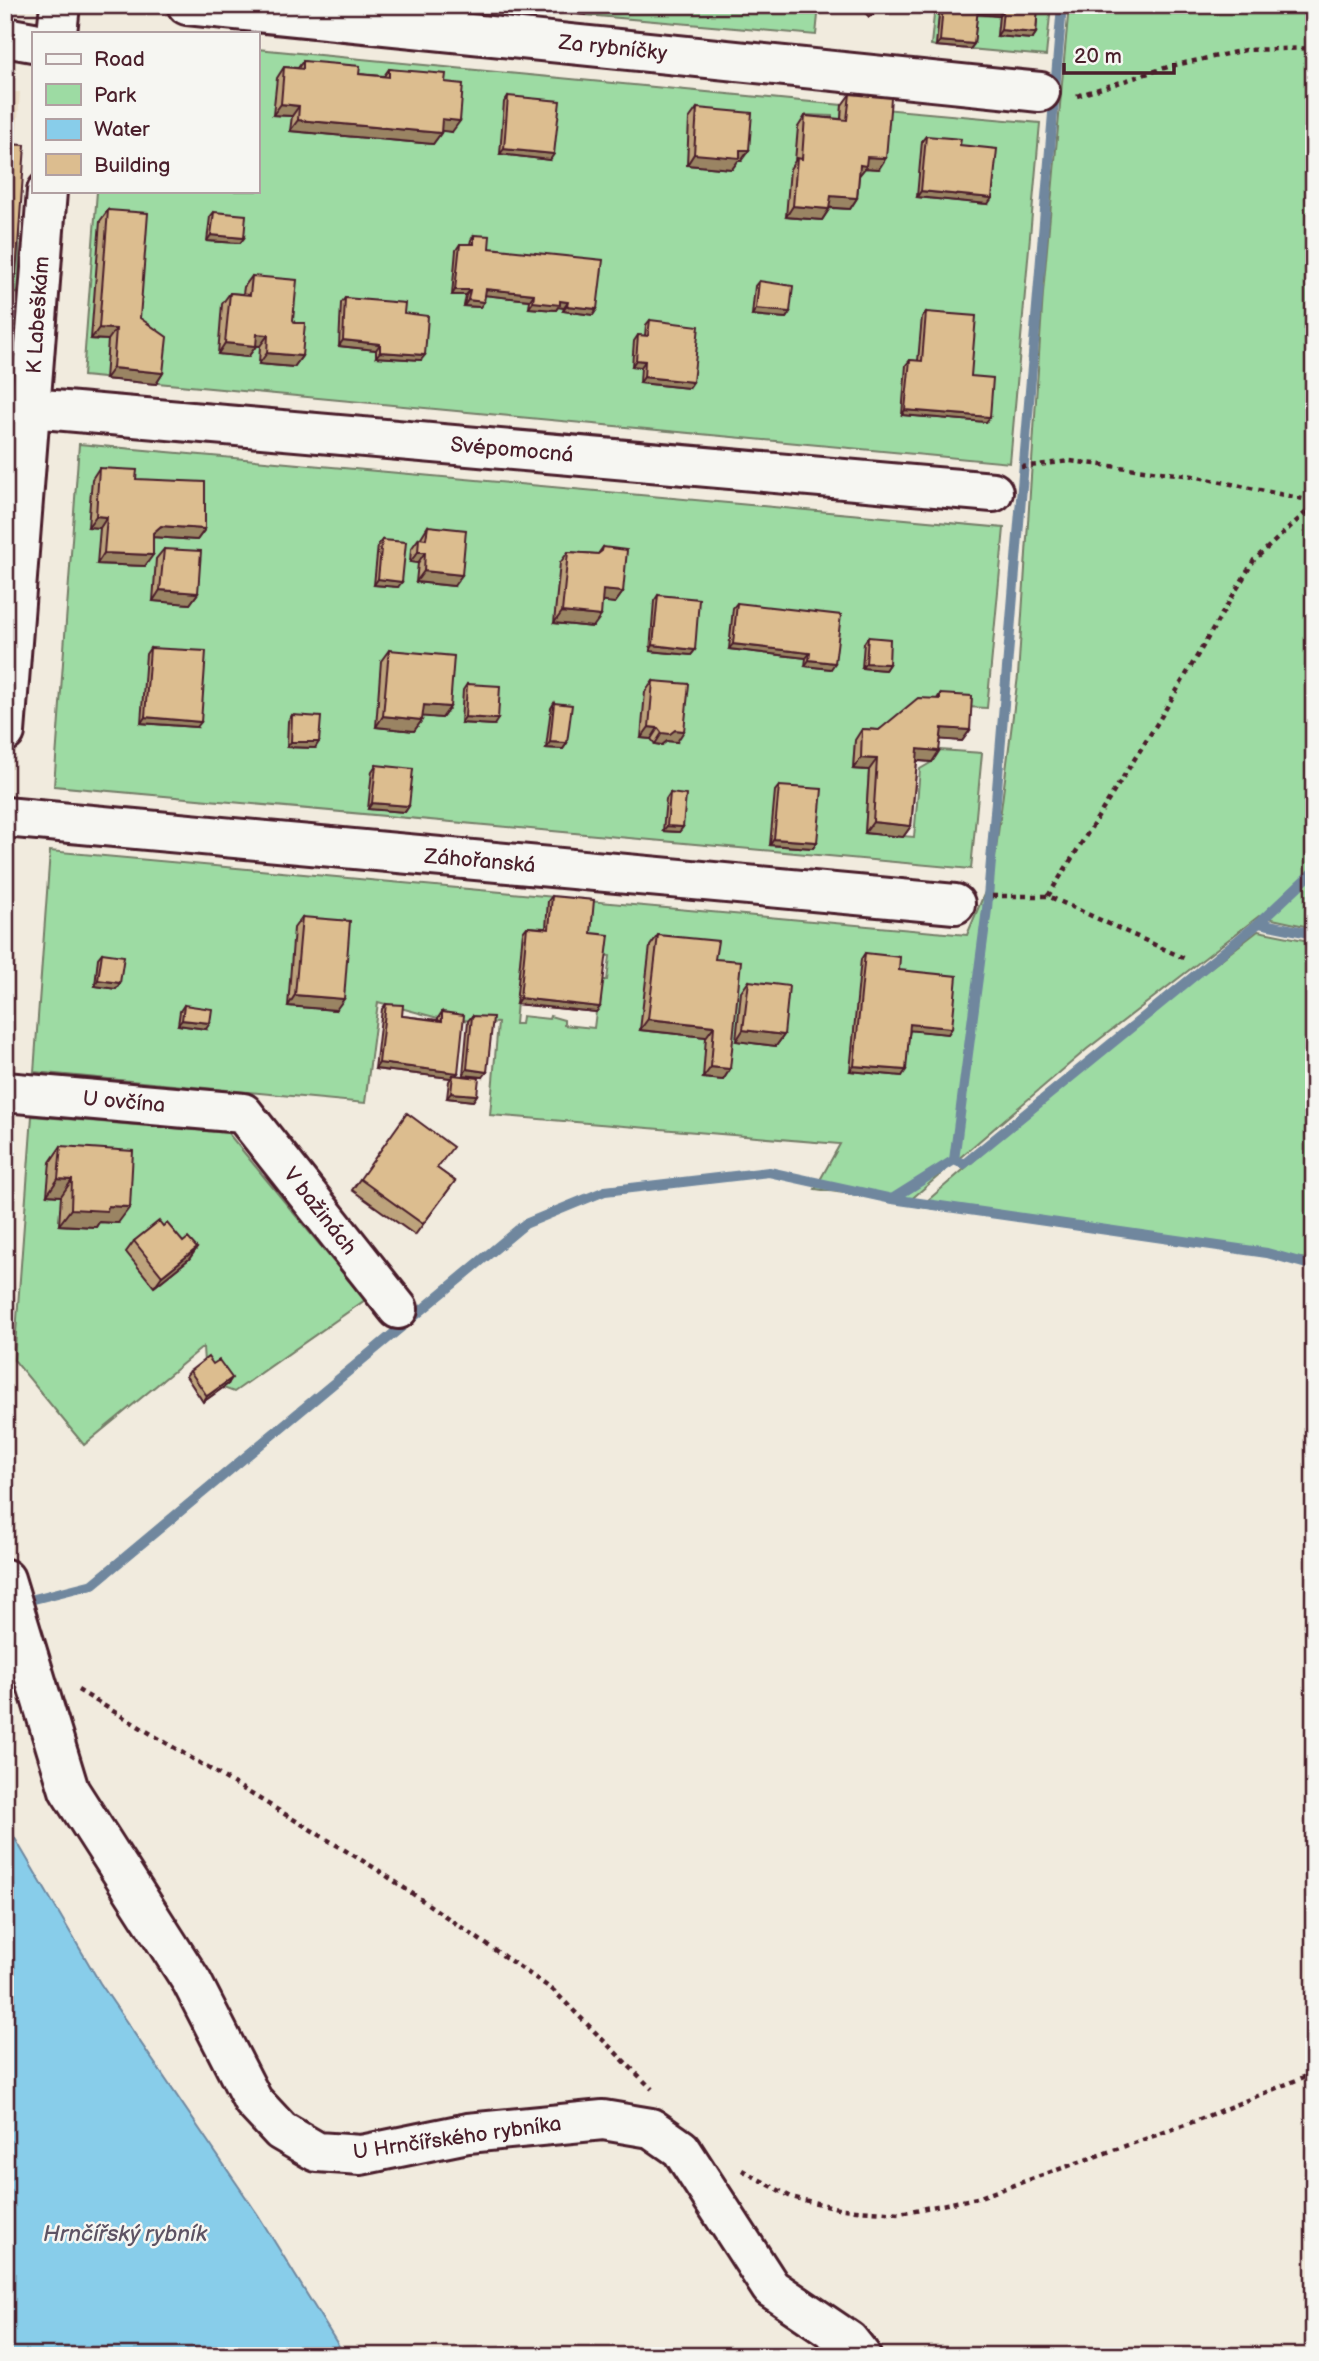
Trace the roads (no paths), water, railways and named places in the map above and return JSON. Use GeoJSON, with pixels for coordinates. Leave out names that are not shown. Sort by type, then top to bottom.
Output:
{"type":"FeatureCollection","features":[{"type":"Feature","properties":{"kind":"street"},"geometry":{"type":"LineString","coordinates":[[57,32],[60,5]]}},
{"type":"Feature","properties":{"kind":"street","name":"Za rybníčky"},"geometry":{"type":"LineString","coordinates":[[187,5],[1053,95]]}},
{"type":"Feature","properties":{"kind":"street"},"geometry":{"type":"LineString","coordinates":[[5,37],[32,42]]}},
{"type":"Feature","properties":{"kind":"street","name":"K Labeškám"},"geometry":{"type":"LineString","coordinates":[[5,732],[47,192]]}},
{"type":"Feature","properties":{"kind":"street","name":"Svépomocná"},"geometry":{"type":"LineString","coordinates":[[31,408],[993,492]]}},
{"type":"Feature","properties":{"kind":"street","name":"Záhořanská"},"geometry":{"type":"LineString","coordinates":[[5,817],[955,904]]}},
{"type":"Feature","properties":{"kind":"street","name":"U ovčína"},"geometry":{"type":"LineString","coordinates":[[5,1092],[243,1113]]}},
{"type":"Feature","properties":{"kind":"street","name":"V bažinách"},"geometry":{"type":"LineString","coordinates":[[243,1113],[398,1309]]}},
{"type":"Feature","properties":{"kind":"street","name":"U Hrnčířského rybníka"},"geometry":{"type":"LineString","coordinates":[[5,1579],[69,1790],[192,1982],[253,2101],[281,2131],[317,2152],[361,2155],[468,2133],[603,2120],[651,2128],[681,2149],[771,2288],[849,2341],[861,2356]]}},
{"type":"Feature","properties":{"kind":"water","name":"Hrnčířský rybník"},"geometry":{"type":"Polygon","coordinates":[[[5,1806],[10,1830],[100,1983],[258,2215],[345,2356],[5,2356],[5,1806]]]}},
{"type":"Feature","properties":{"kind":"waterway"},"geometry":{"type":"LineString","coordinates":[[30,1600],[93,1584],[525,1224],[605,1191],[769,1172],[892,1199],[954,1160],[987,909],[1062,5]]}},
{"type":"Feature","properties":{"kind":"waterway"},"geometry":{"type":"LineString","coordinates":[[954,1160],[964,1164],[1259,923],[1314,871]]}},
{"type":"Feature","properties":{"kind":"waterway"},"geometry":{"type":"LineString","coordinates":[[1259,923],[1314,934]]}},
{"type":"Feature","properties":{"kind":"waterway"},"geometry":{"type":"LineString","coordinates":[[892,1199],[1267,1253],[1314,1266]]}}]}
